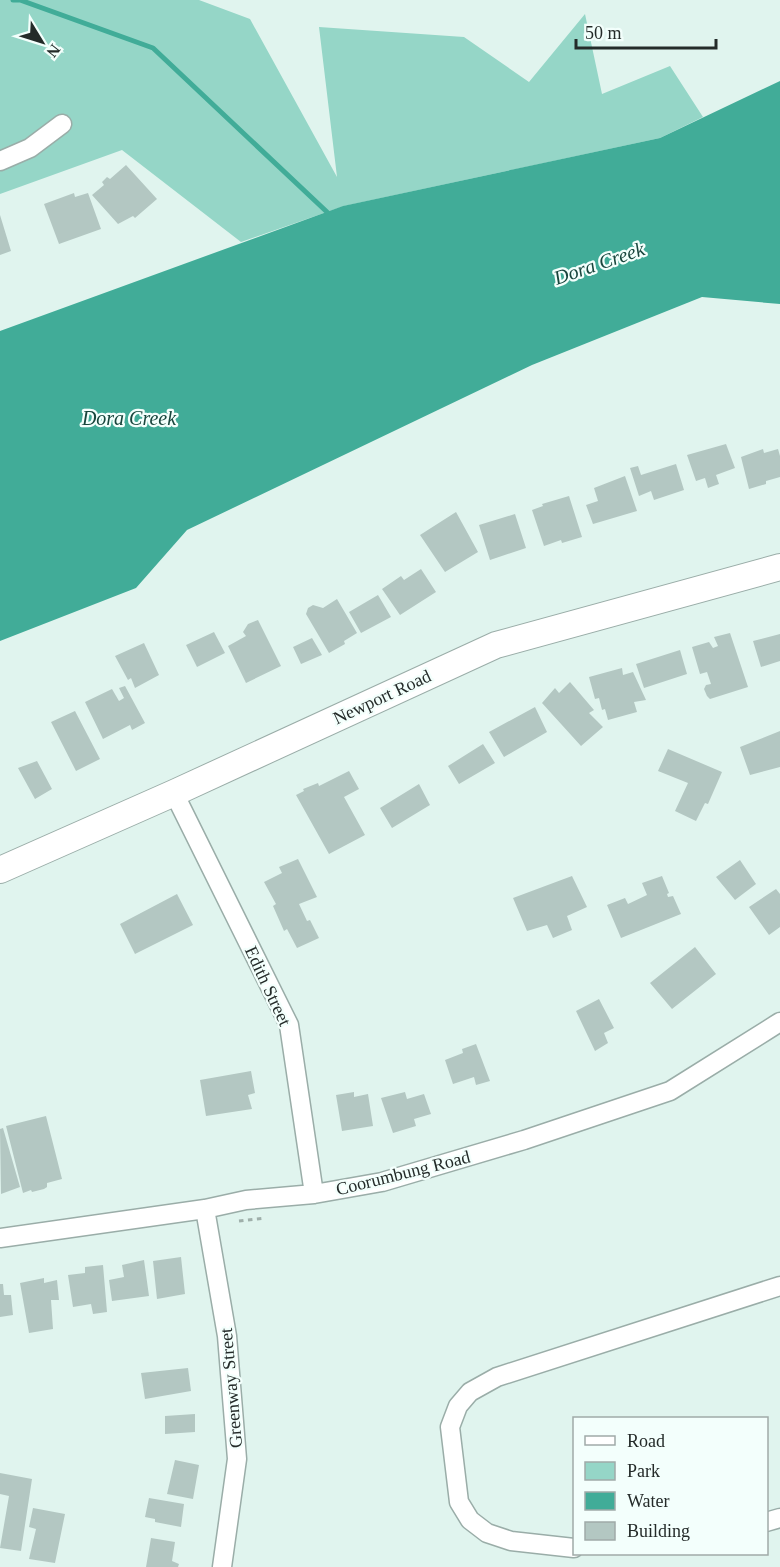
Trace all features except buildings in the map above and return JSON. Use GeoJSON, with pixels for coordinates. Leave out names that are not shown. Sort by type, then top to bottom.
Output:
{"type":"FeatureCollection","features":[{"type":"Feature","properties":{"kind":"street"},"geometry":{"type":"LineString","coordinates":[[0,161],[30,148],[62,124]]}},
{"type":"Feature","properties":{"kind":"street","name":"Newport Road"},"geometry":{"type":"LineString","coordinates":[[0,870],[174,794],[496,645],[780,567]]}},
{"type":"Feature","properties":{"kind":"street","name":"Edith Street"},"geometry":{"type":"LineString","coordinates":[[174,794],[289,1025],[314,1194]]}},
{"type":"Feature","properties":{"kind":"street","name":"Coorumbung Road"},"geometry":{"type":"LineString","coordinates":[[0,1238],[205,1209],[246,1200],[314,1194],[393,1179],[524,1140],[670,1091],[780,1022]]}},
{"type":"Feature","properties":{"kind":"street","name":"Greenway Street"},"geometry":{"type":"LineString","coordinates":[[205,1209],[227,1336],[237,1460],[222,1567]]}},
{"type":"Feature","properties":{"kind":"street"},"geometry":{"type":"LineString","coordinates":[[573,1548],[511,1541],[487,1533],[470,1520],[459,1502],[450,1427],[458,1406],[470,1392],[497,1377],[780,1286]]}},
{"type":"Feature","properties":{"kind":"green space"},"geometry":{"type":"Polygon","coordinates":[[[0,0],[199,0],[250,19],[337,177],[319,27],[464,37],[529,82],[585,14],[602,94],[670,66],[703,117],[660,138],[344,206],[241,242],[122,150],[0,194],[0,0]]]}},
{"type":"Feature","properties":{"kind":"water","name":"Dora Creek"},"geometry":{"type":"Polygon","coordinates":[[[780,81],[780,304],[702,297],[532,365],[187,530],[136,588],[0,641],[0,331],[343,206],[660,138],[780,81]]]}},
{"type":"Feature","properties":{"kind":"waterway"},"geometry":{"type":"LineString","coordinates":[[13,0],[20,0],[153,48],[327,212]]}}]}
